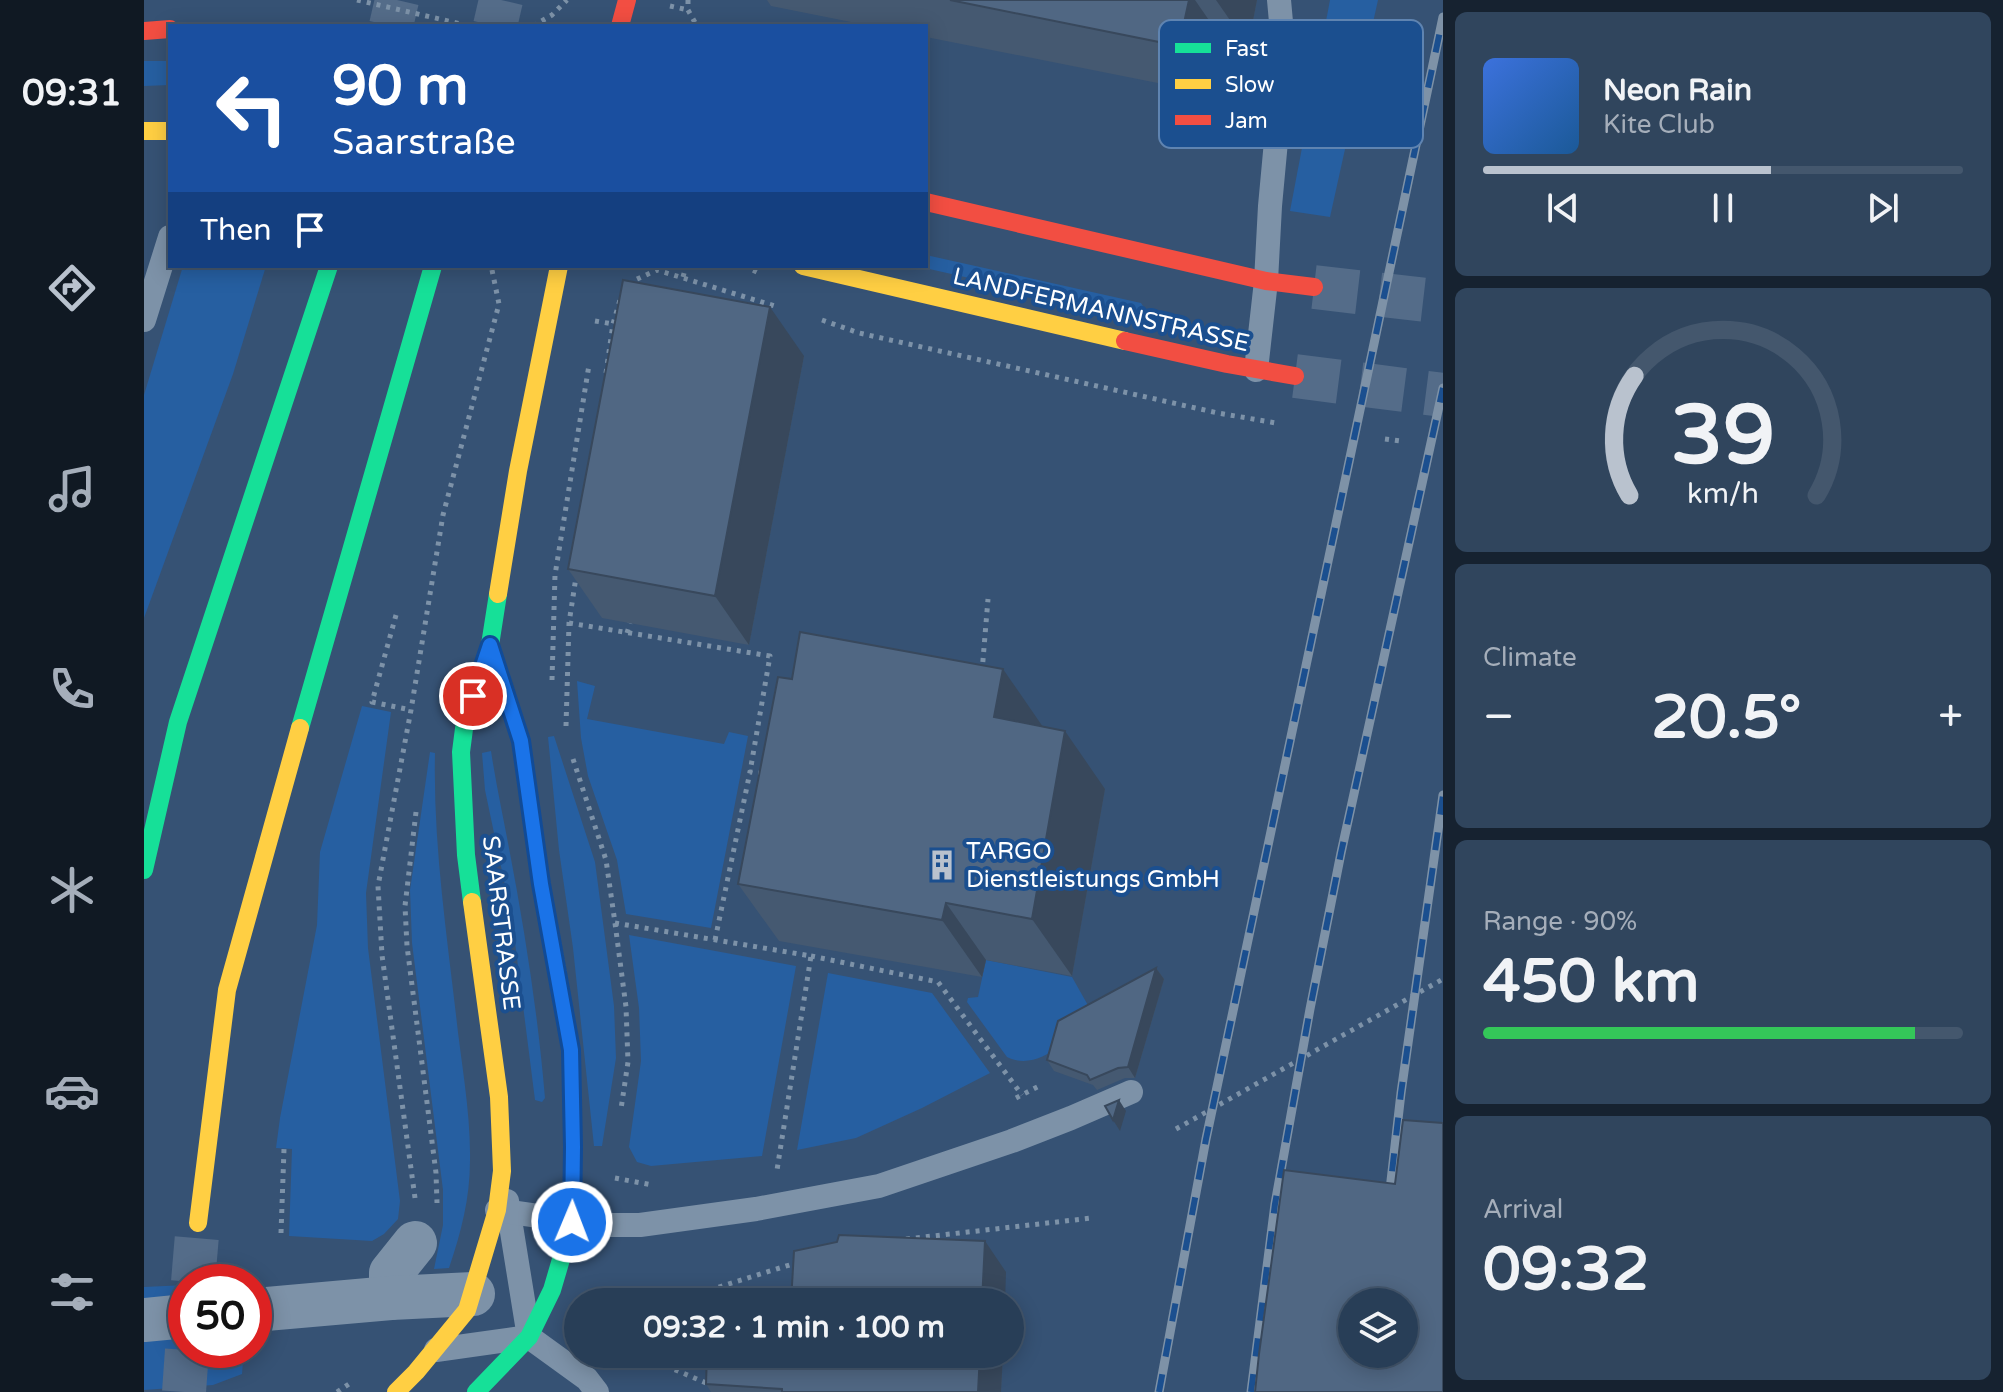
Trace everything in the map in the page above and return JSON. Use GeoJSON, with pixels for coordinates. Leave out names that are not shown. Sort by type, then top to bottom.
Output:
{"type":"FeatureCollection","features":[{"type":"Feature","properties":{"kind":"main road"},"geometry":{"type":"LineString","coordinates":[[621,24],[627,0]]}},
{"type":"Feature","properties":{"kind":"main road"},"geometry":{"type":"LineString","coordinates":[[144,31],[168,29]]}},
{"type":"Feature","properties":{"kind":"main road"},"geometry":{"type":"LineString","coordinates":[[144,131],[168,131]]}},
{"type":"Feature","properties":{"kind":"main road"},"geometry":{"type":"LineString","coordinates":[[928,202],[1266,281],[1314,287]]}},
{"type":"Feature","properties":{"kind":"main road"},"geometry":{"type":"LineString","coordinates":[[144,870],[178,722],[328,268]]}},
{"type":"Feature","properties":{"kind":"main road"},"geometry":{"type":"LineString","coordinates":[[198,1223],[227,990],[432,268]]}},
{"type":"Feature","properties":{"kind":"main road","name":"SAARSTRASSE"},"geometry":{"type":"LineString","coordinates":[[502,1171],[499,1097],[466,855],[461,752],[465,721],[490,645],[518,471],[559,268]]}},
{"type":"Feature","properties":{"kind":"main road","name":"LANDFERMANNSTRASSE"},"geometry":{"type":"LineString","coordinates":[[812,268],[1256,370],[1295,376]]}},
{"type":"Feature","properties":{"kind":"main road","name":"SAARSTRASSE"},"geometry":{"type":"LineString","coordinates":[[476,1392],[529,1337],[552,1290],[572,1215],[571,1050],[541,884],[521,741],[490,645]]}},
{"type":"Feature","properties":{"kind":"main road"},"geometry":{"type":"LineString","coordinates":[[396,1392],[467,1310],[503,1210]]}},
{"type":"Feature","properties":{"kind":"street"},"geometry":{"type":"LineString","coordinates":[[378,1299],[391,1273],[415,1243]]}},
{"type":"Feature","properties":{"kind":"street"},"geometry":{"type":"LineString","coordinates":[[272,1308],[473,1294]]}},
{"type":"Feature","properties":{"kind":"street"},"geometry":{"type":"LineString","coordinates":[[144,1320],[168,1318]]}},
{"type":"Feature","properties":{"kind":"lane"},"geometry":{"type":"LineString","coordinates":[[1279,0],[1281,20]]}},
{"type":"Feature","properties":{"kind":"lane"},"geometry":{"type":"LineString","coordinates":[[1256,370],[1275,148]]}},
{"type":"Feature","properties":{"kind":"lane"},"geometry":{"type":"LineString","coordinates":[[144,320],[168,243]]}},
{"type":"Feature","properties":{"kind":"lane"},"geometry":{"type":"LineString","coordinates":[[503,1210],[572,1215],[601,1225],[640,1225],[756,1209],[879,1186],[1012,1141],[1131,1092]]}},
{"type":"Feature","properties":{"kind":"lane"},"geometry":{"type":"LineString","coordinates":[[502,1171],[503,1210],[529,1337],[587,1379],[597,1392]]}},
{"type":"Feature","properties":{"kind":"lane"},"geometry":{"type":"LineString","coordinates":[[434,1350],[529,1337]]}},
{"type":"Feature","properties":{"kind":"path"},"geometry":{"type":"LineString","coordinates":[[357,0],[461,24]]}},
{"type":"Feature","properties":{"kind":"path"},"geometry":{"type":"LineString","coordinates":[[536,24],[552,15],[567,0]]}},
{"type":"Feature","properties":{"kind":"path"},"geometry":{"type":"LineString","coordinates":[[688,0],[688,10],[696,24]]}},
{"type":"Feature","properties":{"kind":"path"},"geometry":{"type":"LineString","coordinates":[[415,1243],[416,1201],[382,955],[378,886],[443,515],[499,304],[491,268]]}},
{"type":"Feature","properties":{"kind":"path"},"geometry":{"type":"LineString","coordinates":[[683,277],[685,268]]}},
{"type":"Feature","properties":{"kind":"path"},"geometry":{"type":"LineString","coordinates":[[604,387],[613,324],[622,295],[635,280],[657,270],[781,308]]}},
{"type":"Feature","properties":{"kind":"path"},"geometry":{"type":"LineString","coordinates":[[809,316],[859,333],[1218,413],[1278,423]]}},
{"type":"Feature","properties":{"kind":"path"},"geometry":{"type":"LineString","coordinates":[[595,335],[598,321]]}},
{"type":"Feature","properties":{"kind":"path"},"geometry":{"type":"LineString","coordinates":[[552,694],[555,575],[589,365]]}},
{"type":"Feature","properties":{"kind":"path"},"geometry":{"type":"LineString","coordinates":[[1385,439],[1400,441]]}},
{"type":"Feature","properties":{"kind":"path"},"geometry":{"type":"LineString","coordinates":[[557,708],[567,735],[569,623],[576,576]]}},
{"type":"Feature","properties":{"kind":"path"},"geometry":{"type":"LineString","coordinates":[[982,673],[988,599]]}},
{"type":"Feature","properties":{"kind":"path"},"geometry":{"type":"LineString","coordinates":[[396,615],[372,702],[411,710]]}},
{"type":"Feature","properties":{"kind":"path"},"geometry":{"type":"LineString","coordinates":[[569,623],[770,656],[750,772],[715,940]]}},
{"type":"Feature","properties":{"kind":"path"},"geometry":{"type":"LineString","coordinates":[[627,633],[630,623]]}},
{"type":"Feature","properties":{"kind":"path"},"geometry":{"type":"LineString","coordinates":[[411,710],[415,722]]}},
{"type":"Feature","properties":{"kind":"path"},"geometry":{"type":"LineString","coordinates":[[570,749],[606,860],[615,923],[626,1007],[628,1062],[619,1120]]}},
{"type":"Feature","properties":{"kind":"path"},"geometry":{"type":"LineString","coordinates":[[750,772],[776,775]]}},
{"type":"Feature","properties":{"kind":"path"},"geometry":{"type":"LineString","coordinates":[[417,801],[405,906],[407,946],[436,1173]]}},
{"type":"Feature","properties":{"kind":"path"},"geometry":{"type":"LineString","coordinates":[[615,923],[811,956],[938,982],[1022,1095]]}},
{"type":"Feature","properties":{"kind":"path"},"geometry":{"type":"LineString","coordinates":[[776,1175],[811,956]]}},
{"type":"Feature","properties":{"kind":"path"},"geometry":{"type":"LineString","coordinates":[[1246,1087],[1443,980]]}},
{"type":"Feature","properties":{"kind":"path"},"geometry":{"type":"LineString","coordinates":[[1176,1129],[1443,980]]}},
{"type":"Feature","properties":{"kind":"path"},"geometry":{"type":"LineString","coordinates":[[1008,1102],[1041,1085]]}},
{"type":"Feature","properties":{"kind":"path"},"geometry":{"type":"LineString","coordinates":[[281,1233],[284,1149]]}},
{"type":"Feature","properties":{"kind":"path"},"geometry":{"type":"LineString","coordinates":[[610,1177],[661,1187]]}},
{"type":"Feature","properties":{"kind":"path"},"geometry":{"type":"LineString","coordinates":[[906,1239],[1092,1218]]}},
{"type":"Feature","properties":{"kind":"path"},"geometry":{"type":"LineString","coordinates":[[716,1288],[801,1262]]}},
{"type":"Feature","properties":{"kind":"path"},"geometry":{"type":"LineString","coordinates":[[669,1368],[720,1391],[726,1381]]}},
{"type":"Feature","properties":{"kind":"shaded area"},"geometry":{"type":"Polygon","coordinates":[[[1330,0],[1378,0],[1374,20],[1326,20],[1330,0]]]}},
{"type":"Feature","properties":{"kind":"shaded area"},"geometry":{"type":"Polygon","coordinates":[[[144,61],[168,61],[168,85],[144,86],[144,61]]]}},
{"type":"Feature","properties":{"kind":"shaded area"},"geometry":{"type":"Polygon","coordinates":[[[1302,148],[1345,148],[1330,217],[1290,211],[1302,148]]]}},
{"type":"Feature","properties":{"kind":"shaded area"},"geometry":{"type":"Polygon","coordinates":[[[928,255],[1141,303],[1145,309],[1137,316],[925,268],[928,268],[928,255]]]}},
{"type":"Feature","properties":{"kind":"shaded area"},"geometry":{"type":"Polygon","coordinates":[[[182,268],[265,268],[233,374],[144,618],[144,395],[182,268]]]}},
{"type":"Feature","properties":{"kind":"shaded area"},"geometry":{"type":"Polygon","coordinates":[[[577,681],[595,686],[587,719],[724,744],[729,732],[748,736],[711,928],[626,914],[617,860],[588,776],[581,738],[577,681]]]}},
{"type":"Feature","properties":{"kind":"shaded area"},"geometry":{"type":"Polygon","coordinates":[[[362,706],[391,712],[366,893],[368,948],[400,1201],[398,1219],[384,1234],[372,1241],[289,1236],[292,1149],[276,1148],[317,925],[320,852],[362,706]]]}},
{"type":"Feature","properties":{"kind":"shaded area"},"geometry":{"type":"Polygon","coordinates":[[[554,736],[595,862],[614,1006],[616,1058],[602,1146],[594,1146],[559,850],[548,737],[554,736]]]}},
{"type":"Feature","properties":{"kind":"shaded area"},"geometry":{"type":"Polygon","coordinates":[[[491,751],[530,973],[545,1098],[542,1102],[535,1100],[512,919],[485,790],[482,753],[491,751]]]}},
{"type":"Feature","properties":{"kind":"shaded area"},"geometry":{"type":"Polygon","coordinates":[[[430,752],[435,753],[441,884],[470,1143],[470,1175],[457,1242],[449,1268],[434,1269],[443,1225],[443,1190],[412,943],[410,890],[430,752]]]}},
{"type":"Feature","properties":{"kind":"shaded area"},"geometry":{"type":"Polygon","coordinates":[[[629,935],[796,966],[762,1156],[651,1166],[637,1162],[629,1147],[641,1061],[639,1008],[629,935]]]}},
{"type":"Feature","properties":{"kind":"shaded area"},"geometry":{"type":"Polygon","coordinates":[[[986,960],[1072,977],[1094,1016],[1065,1042],[1043,1056],[1019,1061],[1007,1057],[967,1002],[968,998],[978,997],[986,960]]]}},
{"type":"Feature","properties":{"kind":"shaded area"},"geometry":{"type":"Polygon","coordinates":[[[828,973],[932,993],[990,1073],[856,1138],[797,1150],[828,973]]]}},
{"type":"Feature","properties":{"kind":"shaded area"},"geometry":{"type":"Polygon","coordinates":[[[168,1286],[168,1368],[242,1368],[242,1374],[213,1385],[144,1390],[144,1287],[168,1286]]]}},
{"type":"Feature","properties":{"kind":"building"},"geometry":{"type":"Polygon","coordinates":[[[950,0],[1189,0],[1185,20],[1159,20],[1159,42],[950,0]]]}},
{"type":"Feature","properties":{"kind":"building"},"geometry":{"type":"Polygon","coordinates":[[[623,280],[770,307],[715,596],[568,569],[623,280]]]}},
{"type":"Feature","properties":{"kind":"building"},"geometry":{"type":"Polygon","coordinates":[[[800,632],[1003,669],[994,717],[1065,731],[1032,919],[946,903],[942,920],[738,884],[778,677],[792,679],[800,632]]]}},
{"type":"Feature","properties":{"kind":"building"},"geometry":{"type":"Polygon","coordinates":[[[1156,968],[1128,1067],[1090,1080],[1087,1075],[1047,1060],[1058,1021],[1156,968]]]}},
{"type":"Feature","properties":{"kind":"building"},"geometry":{"type":"Polygon","coordinates":[[[1119,1100],[1113,1120],[1105,1106],[1119,1100]]]}},
{"type":"Feature","properties":{"kind":"building"},"geometry":{"type":"Polygon","coordinates":[[[1403,1120],[1443,1123],[1443,1392],[1255,1392],[1284,1170],[1395,1184],[1403,1120]]]}},
{"type":"Feature","properties":{"kind":"building"},"geometry":{"type":"Polygon","coordinates":[[[839,1235],[985,1241],[983,1288],[792,1288],[794,1251],[837,1242],[839,1235]]]}},
{"type":"Feature","properties":{"kind":"building"},"geometry":{"type":"Polygon","coordinates":[[[707,1368],[979,1368],[978,1392],[782,1392],[782,1389],[706,1384],[707,1368]]]}},
{"type":"Feature","properties":{"kind":"tunnel"},"geometry":{"type":"LineString","coordinates":[[391,24],[397,0]]}},
{"type":"Feature","properties":{"kind":"tunnel"},"geometry":{"type":"LineString","coordinates":[[495,24],[501,0]]}},
{"type":"Feature","properties":{"kind":"tunnel"},"geometry":{"type":"LineString","coordinates":[[1314,287],[1443,302]]}},
{"type":"Feature","properties":{"kind":"tunnel"},"geometry":{"type":"LineString","coordinates":[[1295,376],[1443,395]]}},
{"type":"Feature","properties":{"kind":"tunnel"},"geometry":{"type":"LineString","coordinates":[[195,1264],[198,1223]]}},
{"type":"Feature","properties":{"kind":"tunnel"},"geometry":{"type":"LineString","coordinates":[[184,1392],[186,1368]]}},
{"type":"Feature","properties":{"kind":"railway"},"geometry":{"type":"LineString","coordinates":[[1423,112],[1443,17]]}},
{"type":"Feature","properties":{"kind":"railway"},"geometry":{"type":"LineString","coordinates":[[1159,1392],[1206,1139],[1415,148]]}},
{"type":"Feature","properties":{"kind":"railway"},"geometry":{"type":"LineString","coordinates":[[1251,1392],[1275,1204],[1310,1009],[1443,388]]}},
{"type":"Feature","properties":{"kind":"railway"},"geometry":{"type":"LineString","coordinates":[[1388,1207],[1443,795]]}},
{"type":"Feature","properties":{"kind":"traffic: fast"},"geometry":{"type":"LineString","coordinates":[[144,870],[178,722],[328,268]]}},
{"type":"Feature","properties":{"kind":"traffic: fast"},"geometry":{"type":"LineString","coordinates":[[300,728],[432,268]]}},
{"type":"Feature","properties":{"kind":"traffic: fast"},"geometry":{"type":"LineString","coordinates":[[472,902],[466,855],[461,752],[465,721],[490,645],[498,594]]}},
{"type":"Feature","properties":{"kind":"traffic: fast"},"geometry":{"type":"LineString","coordinates":[[476,1392],[529,1337],[552,1290],[572,1222],[571,1050],[558,976]]}},
{"type":"Feature","properties":{"kind":"traffic: slow"},"geometry":{"type":"LineString","coordinates":[[144,131],[168,131]]}},
{"type":"Feature","properties":{"kind":"traffic: slow"},"geometry":{"type":"LineString","coordinates":[[498,594],[518,471],[559,268]]}},
{"type":"Feature","properties":{"kind":"traffic: slow"},"geometry":{"type":"LineString","coordinates":[[812,268],[1125,341]]}},
{"type":"Feature","properties":{"kind":"traffic: slow"},"geometry":{"type":"LineString","coordinates":[[490,645],[521,741],[541,884],[558,976]]}},
{"type":"Feature","properties":{"kind":"traffic: slow"},"geometry":{"type":"LineString","coordinates":[[198,1223],[227,990],[300,728]]}},
{"type":"Feature","properties":{"kind":"traffic: slow"},"geometry":{"type":"LineString","coordinates":[[396,1392],[467,1310],[497,1210],[502,1171],[499,1097],[472,902]]}},
{"type":"Feature","properties":{"kind":"traffic: jam"},"geometry":{"type":"LineString","coordinates":[[621,24],[627,0]]}},
{"type":"Feature","properties":{"kind":"traffic: jam"},"geometry":{"type":"LineString","coordinates":[[144,31],[168,29]]}},
{"type":"Feature","properties":{"kind":"traffic: jam"},"geometry":{"type":"LineString","coordinates":[[928,202],[1266,281],[1314,287]]}},
{"type":"Feature","properties":{"kind":"traffic: jam"},"geometry":{"type":"LineString","coordinates":[[1125,341],[1295,376]]}},
{"type":"Feature","properties":{"kind":"place","name":"TARGO Dienstleistungs GmbH"},"geometry":{"type":"Point","coordinates":[942,865]}},
{"type":"Feature","properties":{"kind":"route"},"geometry":{"type":"LineString","coordinates":[[473,696],[490,645],[521,741],[541,884],[571,1050],[572,1222]]}}]}
